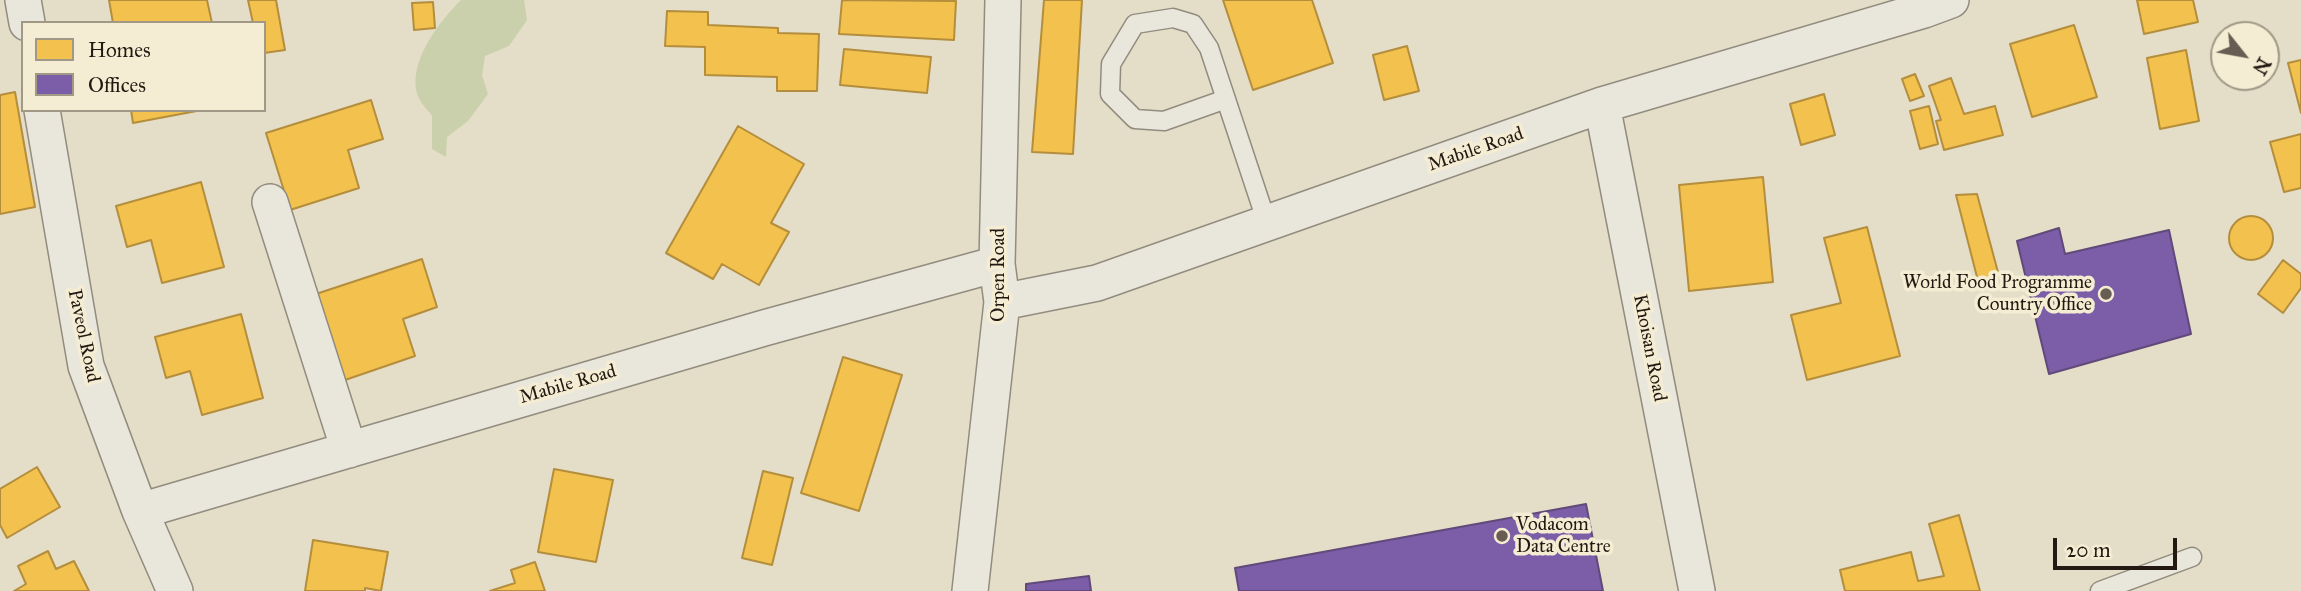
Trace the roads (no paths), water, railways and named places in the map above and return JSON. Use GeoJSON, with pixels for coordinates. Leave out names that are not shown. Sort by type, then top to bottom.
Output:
{"type":"FeatureCollection","features":[{"type":"Feature","properties":{"kind":"street"},"geometry":{"type":"LineString","coordinates":[[23,0],[27,21]]}},
{"type":"Feature","properties":{"kind":"street","name":"Orpen Road"},"geometry":{"type":"LineString","coordinates":[[970,591],[1002,302],[998,264],[1003,0]]}},
{"type":"Feature","properties":{"kind":"street","name":"Mabile Road"},"geometry":{"type":"LineString","coordinates":[[1002,302],[1097,282],[1602,105],[1951,0]]}},
{"type":"Feature","properties":{"kind":"street","name":"Khoisan Road"},"geometry":{"type":"LineString","coordinates":[[1602,105],[1697,591]]}},
{"type":"Feature","properties":{"kind":"street","name":"Paveol Road"},"geometry":{"type":"LineString","coordinates":[[42,112],[86,366],[140,511],[175,591]]}},
{"type":"Feature","properties":{"kind":"street"},"geometry":{"type":"LineString","coordinates":[[270,202],[349,450]]}},
{"type":"Feature","properties":{"kind":"street","name":"Mabile Road"},"geometry":{"type":"LineString","coordinates":[[140,511],[764,328],[998,264]]}},
{"type":"Feature","properties":{"kind":"lane"},"geometry":{"type":"LineString","coordinates":[[1226,99],[1164,121],[1135,119],[1110,94],[1111,64],[1135,24],[1173,18],[1194,24],[1209,48],[1226,99],[1266,223]]}},
{"type":"Feature","properties":{"kind":"lane"},"geometry":{"type":"LineString","coordinates":[[2100,591],[2192,557]]}},
{"type":"Feature","properties":{"kind":"place","name":"World Food Programme Country Office"},"geometry":{"type":"Point","coordinates":[2106,294]}},
{"type":"Feature","properties":{"kind":"place","name":"Vodacom Data Centre"},"geometry":{"type":"Point","coordinates":[1502,536]}}]}
